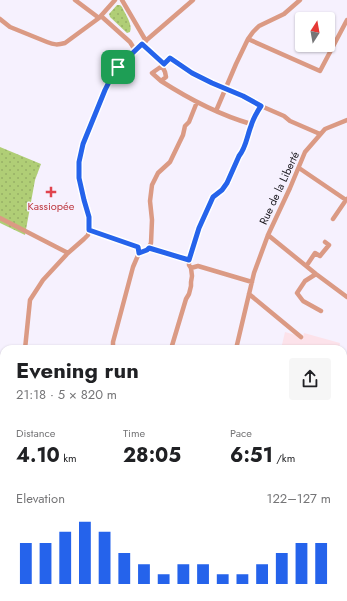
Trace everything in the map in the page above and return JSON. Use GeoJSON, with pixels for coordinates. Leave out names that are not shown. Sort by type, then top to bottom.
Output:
{"type":"FeatureCollection","features":[{"type":"Feature","properties":{"kind":"street"},"geometry":{"type":"LineString","coordinates":[[75,0],[100,17],[130,42],[135,50]]}},
{"type":"Feature","properties":{"kind":"street"},"geometry":{"type":"LineString","coordinates":[[0,19],[10,27],[53,45],[59,45],[65,43],[100,17],[115,0]]}},
{"type":"Feature","properties":{"kind":"street"},"geometry":{"type":"LineString","coordinates":[[122,0],[144,43],[163,65],[166,77],[161,81]]}},
{"type":"Feature","properties":{"kind":"street"},"geometry":{"type":"LineString","coordinates":[[25,345],[30,300],[44,280],[68,253],[88,235],[89,217],[79,178],[79,162],[83,144],[99,103],[111,78],[118,67],[135,50],[193,0]]}},
{"type":"Feature","properties":{"kind":"street"},"geometry":{"type":"LineString","coordinates":[[216,111],[252,32],[259,26],[284,14],[300,0]]}},
{"type":"Feature","properties":{"kind":"street"},"geometry":{"type":"LineString","coordinates":[[248,39],[320,71],[347,20]]}},
{"type":"Feature","properties":{"kind":"street"},"geometry":{"type":"LineString","coordinates":[[251,124],[216,111],[180,94],[152,73],[170,58],[192,73],[320,134]]}},
{"type":"Feature","properties":{"kind":"street"},"geometry":{"type":"LineString","coordinates":[[139,253],[147,250],[151,243],[152,220],[150,201],[152,184],[158,173],[170,162],[197,102]]}},
{"type":"Feature","properties":{"kind":"street"},"geometry":{"type":"LineString","coordinates":[[172,345],[191,286],[192,276],[190,264],[199,228],[213,197],[222,190],[227,183],[246,143],[251,124],[261,106]]}},
{"type":"Feature","properties":{"kind":"street","name":"Rue de la Liberté"},"geometry":{"type":"LineString","coordinates":[[237,345],[254,273],[268,235],[305,152],[325,129],[347,120]]}},
{"type":"Feature","properties":{"kind":"street"},"geometry":{"type":"LineString","coordinates":[[298,168],[347,200],[333,219]]}},
{"type":"Feature","properties":{"kind":"street"},"geometry":{"type":"LineString","coordinates":[[0,218],[68,253]]}},
{"type":"Feature","properties":{"kind":"street"},"geometry":{"type":"LineString","coordinates":[[89,230],[138,247],[139,253],[133,267],[113,345]]}},
{"type":"Feature","properties":{"kind":"street"},"geometry":{"type":"LineString","coordinates":[[268,235],[347,297]]}},
{"type":"Feature","properties":{"kind":"street"},"geometry":{"type":"LineString","coordinates":[[307,265],[315,253],[320,256],[329,245],[325,242]]}},
{"type":"Feature","properties":{"kind":"street"},"geometry":{"type":"LineString","coordinates":[[149,248],[190,264],[252,282]]}},
{"type":"Feature","properties":{"kind":"street"},"geometry":{"type":"LineString","coordinates":[[316,274],[305,281],[297,293],[304,301],[321,310]]}},
{"type":"Feature","properties":{"kind":"street"},"geometry":{"type":"LineString","coordinates":[[249,294],[300,337]]}},
{"type":"Feature","properties":{"kind":"shaded area"},"geometry":{"type":"Polygon","coordinates":[[[285,332],[303,337],[304,333],[340,343],[340,345],[282,345],[285,332]]]}},
{"type":"Feature","properties":{"kind":"green space"},"geometry":{"type":"Polygon","coordinates":[[[117,5],[122,7],[128,19],[131,29],[130,32],[127,33],[110,17],[109,14],[117,5]]]}},
{"type":"Feature","properties":{"kind":"green space"},"geometry":{"type":"Polygon","coordinates":[[[0,147],[41,164],[35,180],[25,235],[0,223],[0,147]]]}},
{"type":"Feature","properties":{"kind":"place","name":"Kassiopée"},"geometry":{"type":"Point","coordinates":[51,192]}},
{"type":"Feature","properties":{"kind":"route"},"geometry":{"type":"LineString","coordinates":[[142,44],[164,64],[170,58],[192,73],[243,96],[261,106],[251,124],[246,143],[227,183],[222,190],[213,197],[199,228],[189,260],[149,248],[139,253],[138,247],[89,230],[89,217],[79,178],[79,162],[83,144],[96,110],[111,78],[118,67],[142,44]]}}]}
